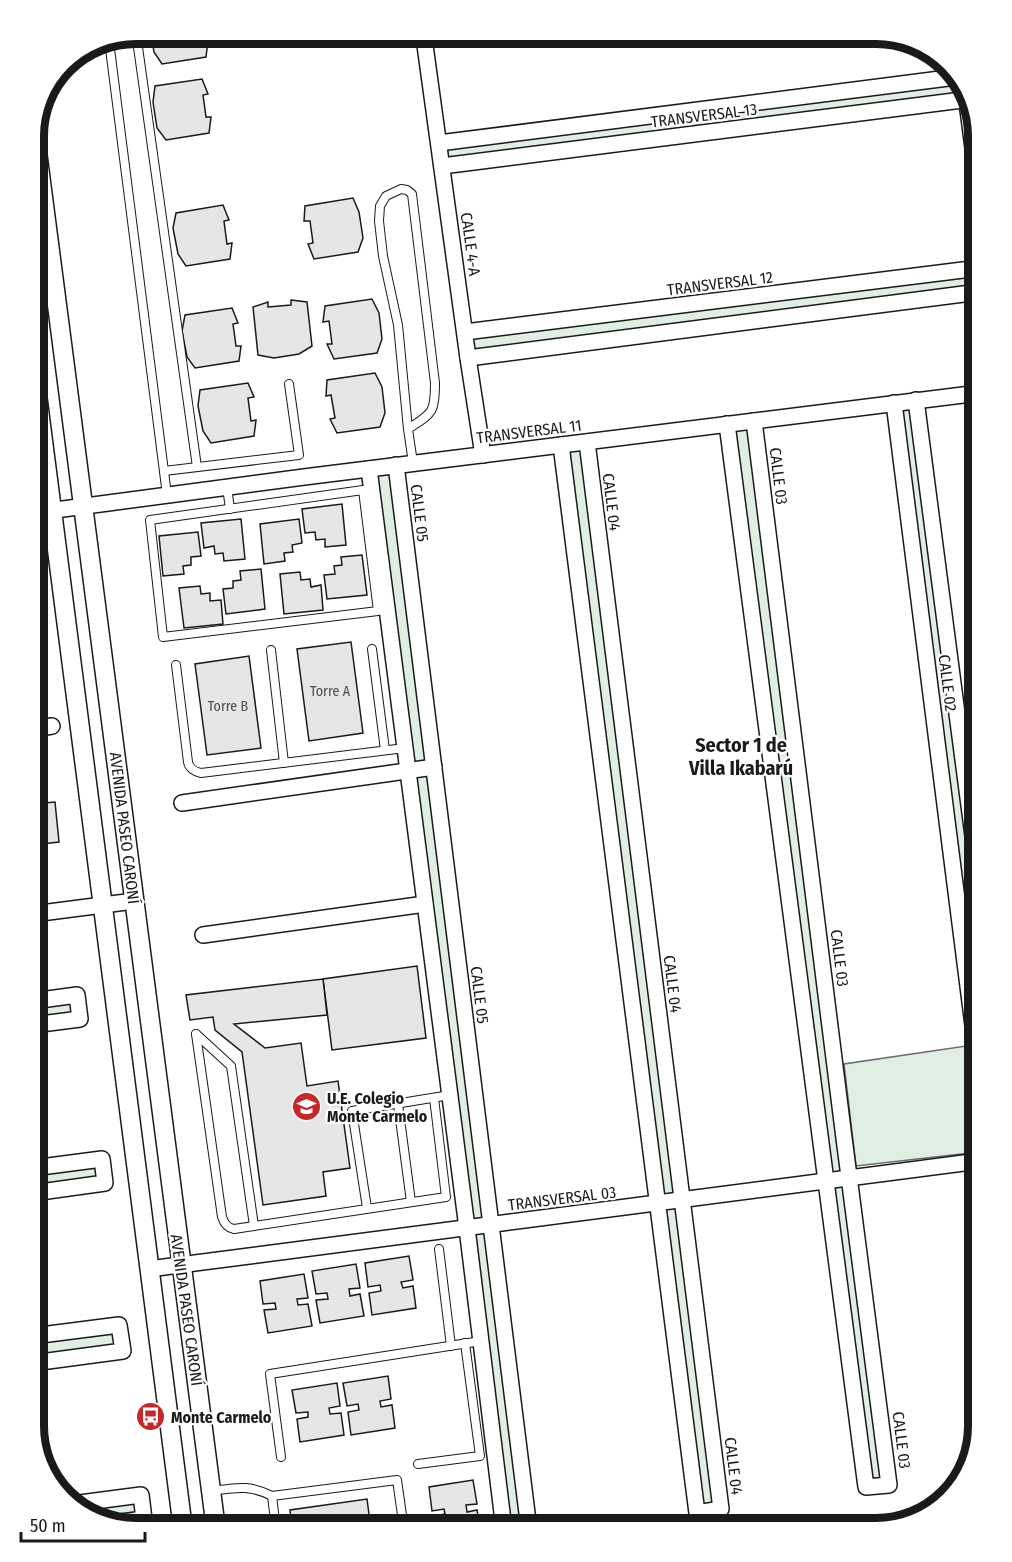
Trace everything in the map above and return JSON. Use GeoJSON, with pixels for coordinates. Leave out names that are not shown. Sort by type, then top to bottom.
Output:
{"type":"FeatureCollection","features":[{"type":"Feature","properties":{"kind":"street","name":"CALLE 4-A"},"geometry":{"type":"LineString","coordinates":[[425,43],[483,455]]}},
{"type":"Feature","properties":{"kind":"street","name":"TRANSVERSAL 13"},"geometry":{"type":"LineString","coordinates":[[439,143],[947,78]]}},
{"type":"Feature","properties":{"kind":"street"},"geometry":{"type":"LineString","coordinates":[[832,93],[834,116]]}},
{"type":"Feature","properties":{"kind":"street","name":"TRANSVERSAL 13"},"geometry":{"type":"LineString","coordinates":[[442,166],[834,116],[959,96]]}},
{"type":"Feature","properties":{"kind":"street"},"geometry":{"type":"LineString","coordinates":[[708,109],[710,132]]}},
{"type":"Feature","properties":{"kind":"street","name":"AVENIDA PASEO CARONÍ"},"geometry":{"type":"LineString","coordinates":[[44,203],[214,1518]]}},
{"type":"Feature","properties":{"kind":"street","name":"TRANSVERSAL 12"},"geometry":{"type":"LineString","coordinates":[[465,332],[968,269]]}},
{"type":"Feature","properties":{"kind":"street"},"geometry":{"type":"LineString","coordinates":[[468,358],[968,293]]}},
{"type":"Feature","properties":{"kind":"street"},"geometry":{"type":"LineString","coordinates":[[729,300],[731,324]]}},
{"type":"Feature","properties":{"kind":"street","name":"TRANSVERSAL 11"},"geometry":{"type":"LineString","coordinates":[[44,511],[968,394]]}},
{"type":"Feature","properties":{"kind":"street","name":"CALLE 02"},"geometry":{"type":"LineString","coordinates":[[916,400],[968,798]]}},
{"type":"Feature","properties":{"kind":"street","name":"CALLE 02"},"geometry":{"type":"LineString","coordinates":[[894,403],[968,986]]}},
{"type":"Feature","properties":{"kind":"street","name":"CALLE 03"},"geometry":{"type":"LineString","coordinates":[[727,424],[866,1487],[889,1485],[754,421]]}},
{"type":"Feature","properties":{"kind":"street","name":"CALLE 04"},"geometry":{"type":"LineString","coordinates":[[561,445],[697,1513],[721,1509],[587,442]]}},
{"type":"Feature","properties":{"kind":"street","name":"AVENIDA PASEO CARONÍ"},"geometry":{"type":"LineString","coordinates":[[44,446],[182,1518]]}},
{"type":"Feature","properties":{"kind":"street","name":"CALLE 05"},"geometry":{"type":"LineString","coordinates":[[396,465],[528,1518]]}},
{"type":"Feature","properties":{"kind":"street"},"geometry":{"type":"LineString","coordinates":[[369,469],[503,1518]]}},
{"type":"Feature","properties":{"kind":"street"},"geometry":{"type":"LineString","coordinates":[[747,576],[772,572]]}},
{"type":"Feature","properties":{"kind":"street"},"geometry":{"type":"LineString","coordinates":[[932,700],[955,698]]}},
{"type":"Feature","properties":{"kind":"street"},"geometry":{"type":"LineString","coordinates":[[766,724],[791,721]]}},
{"type":"Feature","properties":{"kind":"street"},"geometry":{"type":"LineString","coordinates":[[44,727],[52,726]]}},
{"type":"Feature","properties":{"kind":"street"},"geometry":{"type":"LineString","coordinates":[[599,735],[623,731]]}},
{"type":"Feature","properties":{"kind":"street"},"geometry":{"type":"LineString","coordinates":[[182,803],[434,767]]}},
{"type":"Feature","properties":{"kind":"street"},"geometry":{"type":"LineString","coordinates":[[417,841],[442,838]]}},
{"type":"Feature","properties":{"kind":"street"},"geometry":{"type":"LineString","coordinates":[[202,935],[425,900],[449,892]]}},
{"type":"Feature","properties":{"kind":"street"},"geometry":{"type":"LineString","coordinates":[[43,913],[134,901]]}},
{"type":"Feature","properties":{"kind":"street"},"geometry":{"type":"LineString","coordinates":[[43,1000],[77,995],[80,1019],[43,1024]]}},
{"type":"Feature","properties":{"kind":"street"},"geometry":{"type":"LineString","coordinates":[[450,1095],[474,1092]]}},
{"type":"Feature","properties":{"kind":"street"},"geometry":{"type":"LineString","coordinates":[[43,1167],[102,1159],[105,1183],[43,1191]]}},
{"type":"Feature","properties":{"kind":"street","name":"TRANSVERSAL 03"},"geometry":{"type":"LineString","coordinates":[[149,1269],[968,1162]]}},
{"type":"Feature","properties":{"kind":"street"},"geometry":{"type":"LineString","coordinates":[[843,1314],[867,1311]]}},
{"type":"Feature","properties":{"kind":"street"},"geometry":{"type":"LineString","coordinates":[[479,1322],[502,1319]]}},
{"type":"Feature","properties":{"kind":"street"},"geometry":{"type":"LineString","coordinates":[[43,1335],[119,1325],[123,1351],[43,1362]]}},
{"type":"Feature","properties":{"kind":"street"},"geometry":{"type":"LineString","coordinates":[[484,1360],[507,1357]]}},
{"type":"Feature","properties":{"kind":"street"},"geometry":{"type":"LineString","coordinates":[[678,1361],[702,1358]]}},
{"type":"Feature","properties":{"kind":"street"},"geometry":{"type":"LineString","coordinates":[[489,1404],[513,1400]]}},
{"type":"Feature","properties":{"kind":"street"},"geometry":{"type":"LineString","coordinates":[[492,1434],[517,1430]]}},
{"type":"Feature","properties":{"kind":"street"},"geometry":{"type":"LineString","coordinates":[[85,1502],[141,1495],[144,1518]]}},
{"type":"Feature","properties":{"kind":"lane"},"geometry":{"type":"LineString","coordinates":[[137,43],[197,467]]}},
{"type":"Feature","properties":{"kind":"lane"},"geometry":{"type":"LineString","coordinates":[[111,47],[167,495]]}},
{"type":"Feature","properties":{"kind":"lane"},"geometry":{"type":"LineString","coordinates":[[408,429],[425,419],[432,411],[435,401],[435,383],[412,194],[402,189],[383,200],[380,206],[379,221],[383,256],[398,325],[408,429],[412,464]]}},
{"type":"Feature","properties":{"kind":"lane"},"geometry":{"type":"LineString","coordinates":[[164,471],[299,455],[289,384]]}},
{"type":"Feature","properties":{"kind":"lane"},"geometry":{"type":"LineString","coordinates":[[227,487],[230,509]]}},
{"type":"Feature","properties":{"kind":"lane"},"geometry":{"type":"LineString","coordinates":[[363,490],[378,611],[163,637],[150,520],[230,509],[363,490]]}},
{"type":"Feature","properties":{"kind":"lane"},"geometry":{"type":"LineString","coordinates":[[372,649],[385,750]]}},
{"type":"Feature","properties":{"kind":"lane"},"geometry":{"type":"LineString","coordinates":[[271,650],[284,763]]}},
{"type":"Feature","properties":{"kind":"lane"},"geometry":{"type":"LineString","coordinates":[[176,665],[188,765],[194,771],[201,773],[405,748]]}},
{"type":"Feature","properties":{"kind":"lane"},"geometry":{"type":"LineString","coordinates":[[254,1226],[231,1066],[196,1034],[223,1221],[229,1228],[254,1226],[446,1197],[434,1098]]}},
{"type":"Feature","properties":{"kind":"lane"},"geometry":{"type":"LineString","coordinates":[[367,1208],[352,1111],[450,1095]]}},
{"type":"Feature","properties":{"kind":"lane"},"geometry":{"type":"LineString","coordinates":[[398,1104],[411,1202]]}},
{"type":"Feature","properties":{"kind":"lane"},"geometry":{"type":"LineString","coordinates":[[439,1249],[451,1346]]}},
{"type":"Feature","properties":{"kind":"lane"},"geometry":{"type":"LineString","coordinates":[[281,1457],[270,1374],[481,1341]]}},
{"type":"Feature","properties":{"kind":"lane"},"geometry":{"type":"LineString","coordinates":[[418,1464],[480,1455],[465,1343]]}},
{"type":"Feature","properties":{"kind":"lane"},"geometry":{"type":"LineString","coordinates":[[210,1491],[240,1487],[259,1490],[272,1496],[398,1480],[403,1518]]}},
{"type":"Feature","properties":{"kind":"lane"},"geometry":{"type":"LineString","coordinates":[[272,1496],[275,1518]]}},
{"type":"Feature","properties":{"kind":"green space"},"geometry":{"type":"Polygon","coordinates":[[[947,78],[961,100],[442,167],[438,144],[947,78]]]}},
{"type":"Feature","properties":{"kind":"green space"},"geometry":{"type":"Polygon","coordinates":[[[968,269],[968,293],[467,357],[464,333],[968,269]]]}},
{"type":"Feature","properties":{"kind":"green space"},"geometry":{"type":"Polygon","coordinates":[[[916,400],[968,799],[968,985],[894,403],[916,400]]]}},
{"type":"Feature","properties":{"kind":"green space"},"geometry":{"type":"Polygon","coordinates":[[[753,421],[889,1485],[866,1487],[727,424],[753,421]]]}},
{"type":"Feature","properties":{"kind":"green space"},"geometry":{"type":"Polygon","coordinates":[[[587,442],[721,1509],[697,1513],[562,445],[587,442]]]}},
{"type":"Feature","properties":{"kind":"green space"},"geometry":{"type":"Polygon","coordinates":[[[396,465],[528,1518],[503,1518],[369,469],[396,465]]]}},
{"type":"Feature","properties":{"kind":"green space"},"geometry":{"type":"Polygon","coordinates":[[[77,995],[80,1019],[43,1024],[43,1000],[77,995]]]}},
{"type":"Feature","properties":{"kind":"green space"},"geometry":{"type":"Polygon","coordinates":[[[966,1046],[968,1153],[856,1166],[844,1064],[966,1046]]]}},
{"type":"Feature","properties":{"kind":"green space"},"geometry":{"type":"Polygon","coordinates":[[[102,1159],[105,1183],[43,1192],[43,1167],[102,1159]]]}},
{"type":"Feature","properties":{"kind":"green space"},"geometry":{"type":"Polygon","coordinates":[[[119,1325],[123,1351],[43,1362],[43,1335],[119,1325]]]}},
{"type":"Feature","properties":{"kind":"green space"},"geometry":{"type":"Polygon","coordinates":[[[141,1495],[144,1518],[112,1515],[85,1502],[141,1495]]]}},
{"type":"Feature","properties":{"kind":"building"},"geometry":{"type":"Polygon","coordinates":[[[153,43],[208,43],[206,57],[162,64],[154,52],[153,43]]]}},
{"type":"Feature","properties":{"kind":"building"},"geometry":{"type":"Polygon","coordinates":[[[202,79],[208,94],[203,95],[206,117],[211,117],[209,133],[166,140],[157,128],[153,102],[155,86],[202,79]]]}},
{"type":"Feature","properties":{"kind":"building"},"geometry":{"type":"Polygon","coordinates":[[[353,198],[359,212],[363,238],[358,252],[314,259],[308,244],[313,243],[310,221],[304,221],[305,206],[353,198]]]}},
{"type":"Feature","properties":{"kind":"building"},"geometry":{"type":"Polygon","coordinates":[[[223,205],[229,220],[224,221],[227,244],[232,243],[230,259],[186,266],[178,254],[173,228],[176,213],[223,205]]]}},
{"type":"Feature","properties":{"kind":"building"},"geometry":{"type":"Polygon","coordinates":[[[372,299],[379,313],[382,339],[377,353],[334,359],[327,344],[332,344],[329,321],[323,322],[325,306],[372,299]]]}},
{"type":"Feature","properties":{"kind":"building"},"geometry":{"type":"Polygon","coordinates":[[[291,300],[307,302],[312,346],[299,354],[274,358],[258,355],[253,307],[268,302],[268,307],[291,305],[291,300]]]}},
{"type":"Feature","properties":{"kind":"building"},"geometry":{"type":"Polygon","coordinates":[[[232,308],[238,323],[233,324],[236,346],[241,346],[239,361],[195,368],[187,357],[182,331],[185,315],[232,308]]]}},
{"type":"Feature","properties":{"kind":"building"},"geometry":{"type":"Polygon","coordinates":[[[375,373],[382,387],[385,413],[380,427],[337,433],[330,419],[335,418],[331,395],[326,396],[327,380],[375,373]]]}},
{"type":"Feature","properties":{"kind":"building"},"geometry":{"type":"Polygon","coordinates":[[[248,383],[254,397],[248,398],[251,421],[256,420],[254,436],[211,443],[203,431],[198,406],[200,390],[248,383]]]}},
{"type":"Feature","properties":{"kind":"building"},"geometry":{"type":"Polygon","coordinates":[[[342,504],[346,545],[325,547],[325,539],[316,540],[315,532],[305,533],[302,509],[342,504]]]}},
{"type":"Feature","properties":{"kind":"building"},"geometry":{"type":"Polygon","coordinates":[[[241,519],[245,559],[224,561],[223,553],[215,554],[214,546],[204,548],[201,523],[241,519]]]}},
{"type":"Feature","properties":{"kind":"building"},"geometry":{"type":"Polygon","coordinates":[[[299,519],[302,543],[292,545],[293,552],[284,553],[285,561],[264,564],[260,524],[299,519]]]}},
{"type":"Feature","properties":{"kind":"building"},"geometry":{"type":"Polygon","coordinates":[[[198,532],[201,556],[191,557],[191,565],[183,566],[184,574],[163,576],[159,536],[198,532]]]}},
{"type":"Feature","properties":{"kind":"building"},"geometry":{"type":"Polygon","coordinates":[[[362,555],[367,595],[327,599],[324,575],[335,574],[334,566],[342,565],[341,557],[362,555]]]}},
{"type":"Feature","properties":{"kind":"building"},"geometry":{"type":"Polygon","coordinates":[[[261,569],[265,609],[226,614],[223,589],[233,588],[233,581],[241,580],[240,571],[261,569]]]}},
{"type":"Feature","properties":{"kind":"building"},"geometry":{"type":"Polygon","coordinates":[[[300,572],[301,580],[310,579],[311,587],[321,585],[323,610],[284,614],[280,574],[300,572]]]}},
{"type":"Feature","properties":{"kind":"building"},"geometry":{"type":"Polygon","coordinates":[[[200,586],[201,594],[210,593],[210,601],[221,600],[223,624],[184,628],[179,588],[200,586]]]}},
{"type":"Feature","properties":{"kind":"building"},"geometry":{"type":"Polygon","coordinates":[[[351,642],[363,733],[309,741],[297,649],[351,642]]]}},
{"type":"Feature","properties":{"kind":"building"},"geometry":{"type":"Polygon","coordinates":[[[249,656],[261,748],[207,755],[195,664],[249,656]]]}},
{"type":"Feature","properties":{"kind":"building"},"geometry":{"type":"Polygon","coordinates":[[[55,802],[59,842],[43,844],[43,803],[55,802]]]}},
{"type":"Feature","properties":{"kind":"building"},"geometry":{"type":"Polygon","coordinates":[[[417,966],[426,1038],[332,1050],[323,979],[417,966]]]}},
{"type":"Feature","properties":{"kind":"building"},"geometry":{"type":"Polygon","coordinates":[[[323,979],[327,1015],[234,1024],[265,1048],[301,1043],[307,1086],[338,1081],[350,1168],[323,1172],[326,1196],[263,1205],[242,1052],[215,1030],[213,1017],[190,1020],[186,995],[323,979]]]}},
{"type":"Feature","properties":{"kind":"building"},"geometry":{"type":"Polygon","coordinates":[[[409,1256],[413,1280],[401,1282],[403,1288],[413,1286],[416,1308],[372,1315],[369,1293],[381,1291],[380,1285],[368,1287],[365,1263],[409,1256]]]}},
{"type":"Feature","properties":{"kind":"building"},"geometry":{"type":"Polygon","coordinates":[[[356,1264],[360,1288],[349,1289],[350,1296],[360,1294],[364,1316],[320,1323],[316,1300],[328,1299],[327,1293],[316,1294],[312,1271],[356,1264]]]}},
{"type":"Feature","properties":{"kind":"building"},"geometry":{"type":"Polygon","coordinates":[[[304,1274],[308,1298],[297,1299],[298,1305],[308,1304],[312,1326],[268,1333],[264,1310],[276,1309],[275,1303],[263,1304],[260,1281],[304,1274]]]}},
{"type":"Feature","properties":{"kind":"building"},"geometry":{"type":"Polygon","coordinates":[[[388,1376],[391,1399],[380,1401],[381,1407],[392,1405],[395,1428],[351,1435],[348,1412],[359,1410],[358,1404],[347,1406],[343,1383],[388,1376]]]}},
{"type":"Feature","properties":{"kind":"building"},"geometry":{"type":"Polygon","coordinates":[[[337,1383],[340,1406],[329,1408],[330,1414],[341,1413],[344,1435],[300,1442],[297,1419],[308,1417],[308,1412],[296,1413],[292,1390],[337,1383]]]}},
{"type":"Feature","properties":{"kind":"building"},"geometry":{"type":"Polygon","coordinates":[[[473,1480],[477,1504],[466,1505],[467,1512],[477,1510],[478,1518],[433,1518],[433,1516],[445,1514],[444,1509],[432,1511],[429,1487],[473,1480]]]}},
{"type":"Feature","properties":{"kind":"building"},"geometry":{"type":"Polygon","coordinates":[[[367,1499],[370,1518],[291,1518],[290,1510],[367,1499]]]}},
{"type":"Feature","properties":{"kind":"place","name":"U.E. Colegio Monte Carmelo"},"geometry":{"type":"Point","coordinates":[306,1107]}},
{"type":"Feature","properties":{"kind":"place","name":"Monte Carmelo"},"geometry":{"type":"Point","coordinates":[150,1417]}},
{"type":"Feature","properties":{"kind":"district","name":"Sector 1 de Villa Ikabarú"},"geometry":{"type":"Point","coordinates":[741,756]}}]}
